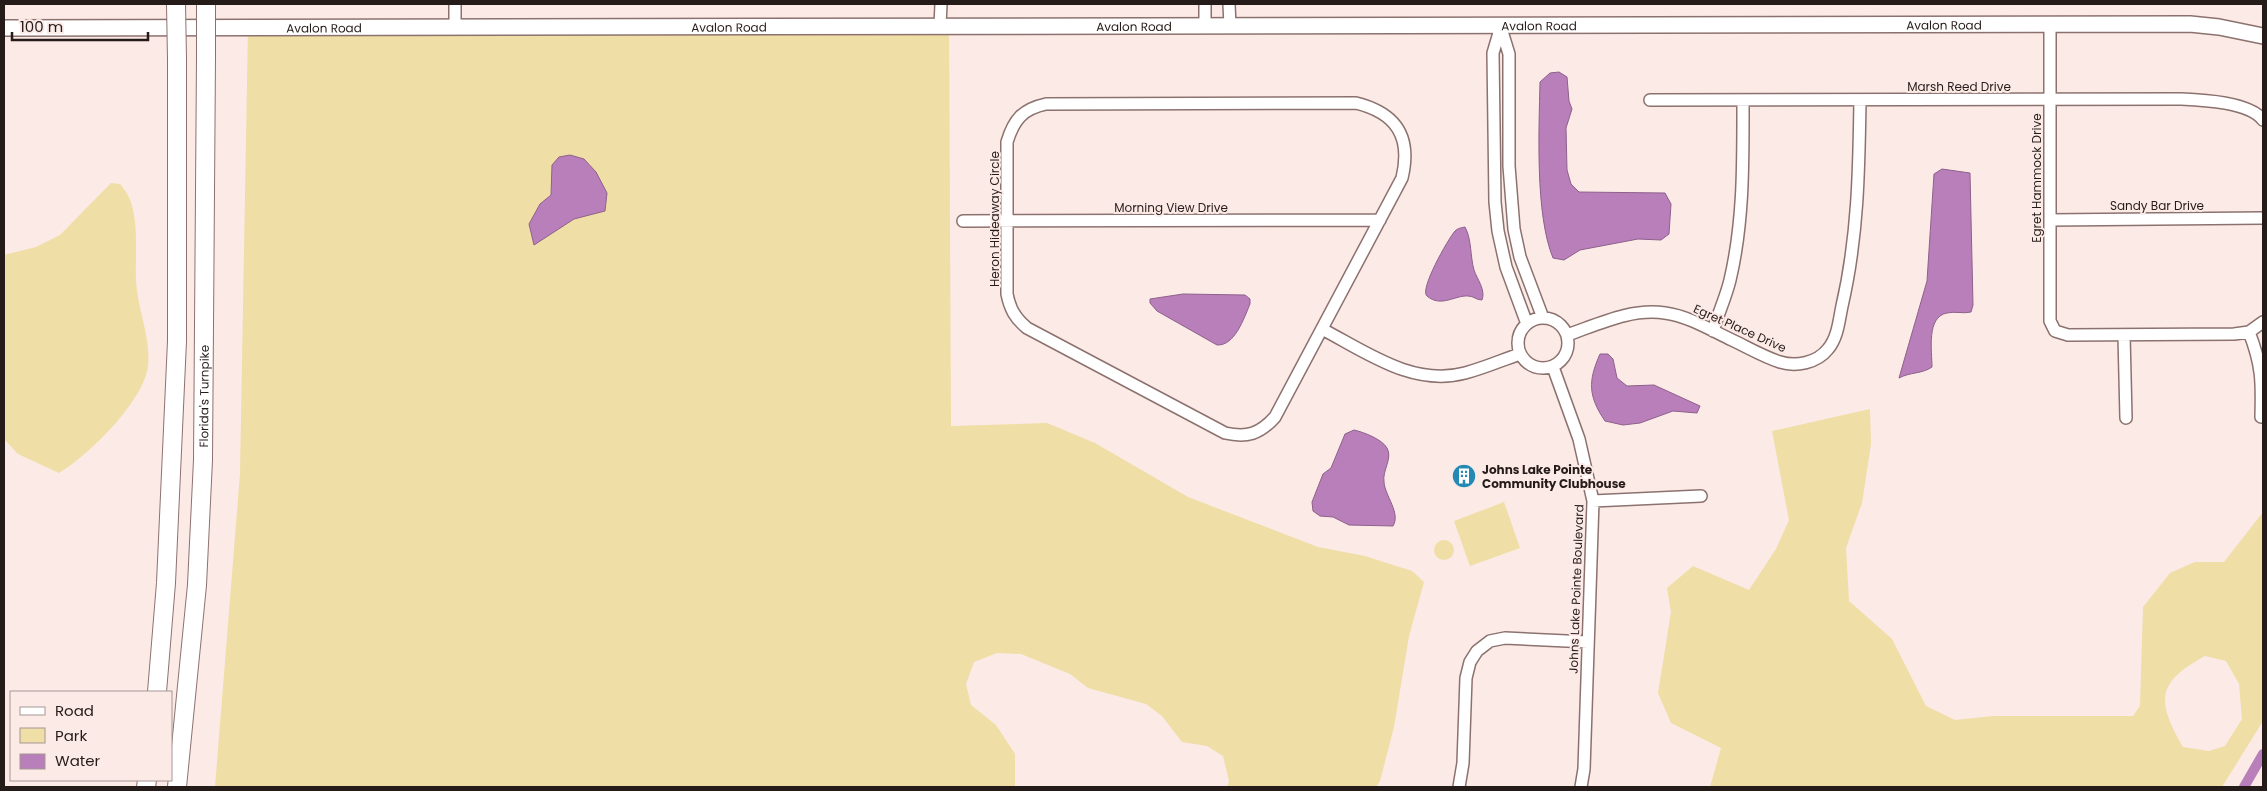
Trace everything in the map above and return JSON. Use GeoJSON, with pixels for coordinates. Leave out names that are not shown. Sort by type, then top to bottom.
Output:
{"type":"FeatureCollection","features":[{"type":"Feature","properties":{"kind":"highway"},"geometry":{"type":"LineString","coordinates":[[157,691],[167,573],[177,341],[176,4]]}},
{"type":"Feature","properties":{"kind":"highway","name":"Florida's Turnpike"},"geometry":{"type":"LineString","coordinates":[[177,787],[197,585],[203,460],[206,4]]}},
{"type":"Feature","properties":{"kind":"main road","name":"Avalon Road"},"geometry":{"type":"LineString","coordinates":[[4,28],[2190,24],[2218,27],[2263,36]]}},
{"type":"Feature","properties":{"kind":"street"},"geometry":{"type":"LineString","coordinates":[[455,4],[455,27]]}},
{"type":"Feature","properties":{"kind":"street"},"geometry":{"type":"LineString","coordinates":[[940,26],[941,4]]}},
{"type":"Feature","properties":{"kind":"street"},"geometry":{"type":"LineString","coordinates":[[1204,4],[1204,26]]}},
{"type":"Feature","properties":{"kind":"street"},"geometry":{"type":"LineString","coordinates":[[1229,4],[1230,26]]}},
{"type":"Feature","properties":{"kind":"street","name":"Egret Hammock Drive"},"geometry":{"type":"LineString","coordinates":[[2050,25],[2050,321],[2055,331],[2068,335],[2124,335]]}},
{"type":"Feature","properties":{"kind":"street"},"geometry":{"type":"LineString","coordinates":[[1501,26],[1509,54],[1510,201],[1520,257],[1542,318]]}},
{"type":"Feature","properties":{"kind":"street"},"geometry":{"type":"LineString","coordinates":[[1501,26],[1494,53],[1493,166],[1498,231],[1506,267],[1527,324]]}},
{"type":"Feature","properties":{"kind":"street","name":"Marsh Reed Drive"},"geometry":{"type":"LineString","coordinates":[[1650,100],[2200,100],[2246,108],[2259,114],[2263,120]]}},
{"type":"Feature","properties":{"kind":"street"},"geometry":{"type":"LineString","coordinates":[[1712,331],[1730,281],[1738,237],[1743,191],[1743,100]]}},
{"type":"Feature","properties":{"kind":"street","name":"Egret Place Drive"},"geometry":{"type":"LineString","coordinates":[[1567,335],[1621,316],[1646,312],[1667,313],[1780,362],[1798,364],[1814,360],[1828,349],[1836,334],[1852,266],[1859,183],[1860,100]]}},
{"type":"Feature","properties":{"kind":"street","name":"Heron Hideaway Circle"},"geometry":{"type":"LineString","coordinates":[[1356,103],[1372,107],[1386,114],[1397,126],[1404,142],[1406,160],[1402,178],[1275,417],[1264,429],[1251,435],[1239,436],[1225,433],[1026,328],[1016,318],[1010,307],[1007,294],[1007,221],[1007,142],[1012,126],[1021,114],[1031,107],[1046,104],[1356,103]]}},
{"type":"Feature","properties":{"kind":"street"},"geometry":{"type":"LineString","coordinates":[[1493,166],[1509,166]]}},
{"type":"Feature","properties":{"kind":"street","name":"Sandy Bar Drive"},"geometry":{"type":"LineString","coordinates":[[2050,220],[2263,218]]}},
{"type":"Feature","properties":{"kind":"street","name":"Morning View Drive"},"geometry":{"type":"LineString","coordinates":[[963,221],[1380,220]]}},
{"type":"Feature","properties":{"kind":"street"},"geometry":{"type":"LineString","coordinates":[[1542,318],[1553,320],[1561,325],[1567,335],[1567,351],[1562,360],[1553,367],[1542,369],[1534,367],[1520,354],[1518,342],[1521,331],[1527,324],[1542,318]]}},
{"type":"Feature","properties":{"kind":"street"},"geometry":{"type":"LineString","coordinates":[[2126,418],[2124,335],[2234,334],[2249,332],[2263,322]]}},
{"type":"Feature","properties":{"kind":"street"},"geometry":{"type":"LineString","coordinates":[[1322,329],[1391,365],[1428,376],[1466,373],[1520,354]]}},
{"type":"Feature","properties":{"kind":"street"},"geometry":{"type":"LineString","coordinates":[[2249,332],[2259,357],[2262,374],[2261,417]]}},
{"type":"Feature","properties":{"kind":"street","name":"Johns Lake Pointe Boulevard"},"geometry":{"type":"LineString","coordinates":[[1553,367],[1579,439],[1593,502],[1584,769],[1581,787]]}},
{"type":"Feature","properties":{"kind":"street"},"geometry":{"type":"LineString","coordinates":[[1593,502],[1701,496]]}},
{"type":"Feature","properties":{"kind":"street"},"geometry":{"type":"LineString","coordinates":[[1458,787],[1463,763],[1466,678],[1470,662],[1477,651],[1490,642],[1505,638],[1588,642]]}},
{"type":"Feature","properties":{"kind":"green space"},"geometry":{"type":"Polygon","coordinates":[[[949,26],[951,426],[1047,423],[1095,443],[1188,497],[1318,547],[1365,556],[1412,571],[1424,582],[1409,636],[1394,727],[1380,781],[1376,787],[1227,787],[1229,781],[1223,756],[1207,746],[1182,742],[1162,716],[1146,704],[1088,688],[1070,674],[1021,654],[997,653],[974,662],[966,684],[971,705],[996,725],[1015,754],[1015,787],[215,787],[240,474],[248,28],[949,26]]]}},
{"type":"Feature","properties":{"kind":"green space"},"geometry":{"type":"Polygon","coordinates":[[[111,183],[120,184],[128,196],[133,209],[136,229],[137,291],[148,344],[148,366],[144,380],[126,411],[85,454],[59,473],[18,454],[4,439],[4,255],[36,247],[60,235],[111,183]]]}},
{"type":"Feature","properties":{"kind":"green space"},"geometry":{"type":"Polygon","coordinates":[[[1870,409],[1871,444],[1862,503],[1846,548],[1849,601],[1892,639],[1926,706],[1955,720],[1993,716],[2133,716],[2140,706],[2143,607],[2170,573],[2195,562],[2224,562],[2263,512],[2263,721],[2222,787],[1710,787],[1721,748],[1671,723],[1658,693],[1671,612],[1667,588],[1693,566],[1749,590],[1776,549],[1789,520],[1772,431],[1870,409]],[[2205,656],[2177,675],[2169,685],[2165,706],[2168,718],[2183,747],[2209,751],[2225,746],[2242,719],[2239,684],[2226,661],[2205,656]]]}},
{"type":"Feature","properties":{"kind":"green space"},"geometry":{"type":"Polygon","coordinates":[[[1504,502],[1520,548],[1470,566],[1454,521],[1504,502]]]}},
{"type":"Feature","properties":{"kind":"green space"},"geometry":{"type":"Polygon","coordinates":[[[1444,540],[1451,543],[1454,550],[1451,557],[1444,560],[1437,557],[1434,550],[1437,543],[1444,540]]]}},
{"type":"Feature","properties":{"kind":"water"},"geometry":{"type":"Polygon","coordinates":[[[1559,72],[1567,77],[1569,101],[1572,109],[1566,128],[1567,170],[1571,184],[1579,192],[1665,193],[1671,204],[1669,234],[1661,240],[1638,239],[1580,250],[1564,260],[1553,258],[1543,219],[1539,172],[1540,82],[1550,73],[1559,72]]]}},
{"type":"Feature","properties":{"kind":"water"},"geometry":{"type":"Polygon","coordinates":[[[570,155],[584,159],[596,172],[607,193],[605,211],[574,219],[534,245],[529,224],[540,204],[551,195],[552,165],[559,157],[570,155]]]}},
{"type":"Feature","properties":{"kind":"water"},"geometry":{"type":"Polygon","coordinates":[[[1942,169],[1970,173],[1973,305],[1971,312],[1947,313],[1940,316],[1936,321],[1931,344],[1932,367],[1899,378],[1927,281],[1934,174],[1942,169]]]}},
{"type":"Feature","properties":{"kind":"water"},"geometry":{"type":"Polygon","coordinates":[[[1465,227],[1469,237],[1474,270],[1483,292],[1482,300],[1468,296],[1443,301],[1432,299],[1427,296],[1426,292],[1430,275],[1451,236],[1457,229],[1465,227]]]}},
{"type":"Feature","properties":{"kind":"water"},"geometry":{"type":"Polygon","coordinates":[[[1183,294],[1245,295],[1250,299],[1250,304],[1234,336],[1229,341],[1217,345],[1157,311],[1150,303],[1150,299],[1183,294]]]}},
{"type":"Feature","properties":{"kind":"water"},"geometry":{"type":"Polygon","coordinates":[[[1600,354],[1608,354],[1613,359],[1617,378],[1627,386],[1654,385],[1700,406],[1697,413],[1673,411],[1640,423],[1623,425],[1605,421],[1595,404],[1592,388],[1593,372],[1600,354]]]}},
{"type":"Feature","properties":{"kind":"water"},"geometry":{"type":"Polygon","coordinates":[[[1354,430],[1377,439],[1385,445],[1389,452],[1384,482],[1394,510],[1395,521],[1393,526],[1349,525],[1333,517],[1320,516],[1313,511],[1312,502],[1323,474],[1331,468],[1345,434],[1354,430]]]}},
{"type":"Feature","properties":{"kind":"waterway"},"geometry":{"type":"LineString","coordinates":[[2244,787],[2263,754]]}},
{"type":"Feature","properties":{"kind":"place","name":"Johns Lake Pointe Community Clubhouse"},"geometry":{"type":"Point","coordinates":[1464,476]}}]}
